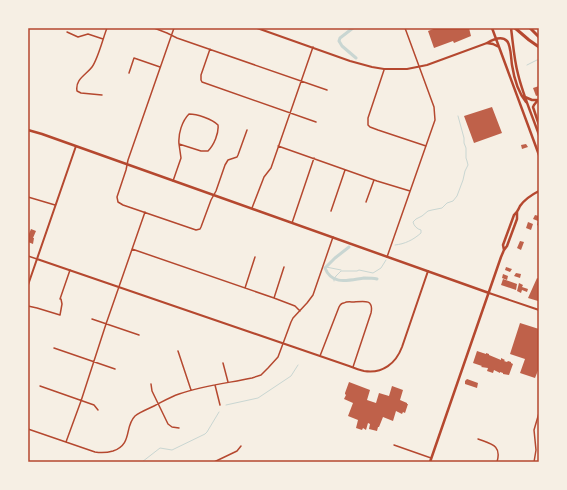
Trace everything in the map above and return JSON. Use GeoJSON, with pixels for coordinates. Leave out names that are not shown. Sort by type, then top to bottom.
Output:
{"type":"FeatureCollection","features":[{"type":"Feature","properties":{"kind":"highway"},"geometry":{"type":"LineString","coordinates":[[516,28],[539,47]]}},
{"type":"Feature","properties":{"kind":"highway"},"geometry":{"type":"LineString","coordinates":[[530,28],[539,37]]}},
{"type":"Feature","properties":{"kind":"main road"},"geometry":{"type":"LineString","coordinates":[[492,28],[539,155]]}},
{"type":"Feature","properties":{"kind":"main road"},"geometry":{"type":"LineString","coordinates":[[511,28],[516,67],[539,135]]}},
{"type":"Feature","properties":{"kind":"main road"},"geometry":{"type":"LineString","coordinates":[[487,43],[499,38],[507,41],[509,44],[512,66],[518,89],[528,104]]}},
{"type":"Feature","properties":{"kind":"main road"},"geometry":{"type":"LineString","coordinates":[[487,43],[499,47]]}},
{"type":"Feature","properties":{"kind":"main road"},"geometry":{"type":"LineString","coordinates":[[525,96],[532,100],[538,100],[533,107],[539,125],[539,130]]}},
{"type":"Feature","properties":{"kind":"main road"},"geometry":{"type":"LineString","coordinates":[[28,130],[128,164],[489,293]]}},
{"type":"Feature","properties":{"kind":"main road"},"geometry":{"type":"LineString","coordinates":[[430,462],[504,250],[503,245],[514,215],[527,198],[539,191]]}},
{"type":"Feature","properties":{"kind":"street"},"geometry":{"type":"LineString","coordinates":[[102,95],[81,94],[76,89],[80,78],[95,62],[107,28]]}},
{"type":"Feature","properties":{"kind":"street"},"geometry":{"type":"LineString","coordinates":[[154,28],[177,38],[327,90]]}},
{"type":"Feature","properties":{"kind":"street"},"geometry":{"type":"LineString","coordinates":[[174,28],[128,160],[117,197],[118,202],[196,230],[200,229],[226,162],[237,157],[247,130]]}},
{"type":"Feature","properties":{"kind":"street"},"geometry":{"type":"LineString","coordinates":[[257,28],[350,61],[384,69],[406,69],[427,65],[487,43]]}},
{"type":"Feature","properties":{"kind":"street"},"geometry":{"type":"LineString","coordinates":[[387,256],[435,120],[435,110],[405,28]]}},
{"type":"Feature","properties":{"kind":"street"},"geometry":{"type":"LineString","coordinates":[[66,32],[78,37],[88,34],[103,39]]}},
{"type":"Feature","properties":{"kind":"street"},"geometry":{"type":"LineString","coordinates":[[252,209],[264,177],[270,170],[313,47]]}},
{"type":"Feature","properties":{"kind":"street"},"geometry":{"type":"LineString","coordinates":[[210,49],[201,75],[201,80],[204,83],[316,122]]}},
{"type":"Feature","properties":{"kind":"street"},"geometry":{"type":"LineString","coordinates":[[129,73],[134,58],[160,67]]}},
{"type":"Feature","properties":{"kind":"street"},"geometry":{"type":"LineString","coordinates":[[384,69],[368,118],[368,125],[378,130],[426,146]]}},
{"type":"Feature","properties":{"kind":"street"},"geometry":{"type":"LineString","coordinates":[[173,180],[180,158],[178,138],[185,118],[189,114],[194,114],[214,121],[218,125],[218,130],[212,146],[208,151],[201,151],[179,144]]}},
{"type":"Feature","properties":{"kind":"street"},"geometry":{"type":"LineString","coordinates":[[28,285],[76,146]]}},
{"type":"Feature","properties":{"kind":"street"},"geometry":{"type":"LineString","coordinates":[[278,146],[374,180],[410,191]]}},
{"type":"Feature","properties":{"kind":"street"},"geometry":{"type":"LineString","coordinates":[[292,223],[314,158]]}},
{"type":"Feature","properties":{"kind":"street"},"geometry":{"type":"LineString","coordinates":[[331,211],[345,170]]}},
{"type":"Feature","properties":{"kind":"street"},"geometry":{"type":"LineString","coordinates":[[366,202],[374,180]]}},
{"type":"Feature","properties":{"kind":"street"},"geometry":{"type":"LineString","coordinates":[[28,197],[55,205]]}},
{"type":"Feature","properties":{"kind":"street"},"geometry":{"type":"LineString","coordinates":[[66,442],[145,212]]}},
{"type":"Feature","properties":{"kind":"street"},"geometry":{"type":"LineString","coordinates":[[28,429],[102,453],[118,449],[123,444],[134,417],[177,394],[261,375],[278,357],[291,322],[311,298],[333,237]]}},
{"type":"Feature","properties":{"kind":"street"},"geometry":{"type":"LineString","coordinates":[[132,249],[274,298],[295,306],[300,311]]}},
{"type":"Feature","properties":{"kind":"street"},"geometry":{"type":"LineString","coordinates":[[28,256],[363,371],[375,371],[385,367],[396,359],[402,347],[428,271]]}},
{"type":"Feature","properties":{"kind":"street"},"geometry":{"type":"LineString","coordinates":[[245,288],[255,257]]}},
{"type":"Feature","properties":{"kind":"street"},"geometry":{"type":"LineString","coordinates":[[274,298],[284,267]]}},
{"type":"Feature","properties":{"kind":"street"},"geometry":{"type":"LineString","coordinates":[[28,306],[59,316],[62,304],[60,299],[70,270]]}},
{"type":"Feature","properties":{"kind":"street"},"geometry":{"type":"LineString","coordinates":[[489,293],[539,310]]}},
{"type":"Feature","properties":{"kind":"street"},"geometry":{"type":"LineString","coordinates":[[320,356],[339,307],[346,302],[368,302],[372,305],[371,313],[353,368]]}},
{"type":"Feature","properties":{"kind":"street"},"geometry":{"type":"LineString","coordinates":[[92,319],[139,335]]}},
{"type":"Feature","properties":{"kind":"street"},"geometry":{"type":"LineString","coordinates":[[54,348],[115,369]]}},
{"type":"Feature","properties":{"kind":"street"},"geometry":{"type":"LineString","coordinates":[[178,351],[191,390]]}},
{"type":"Feature","properties":{"kind":"street"},"geometry":{"type":"LineString","coordinates":[[222,363],[228,382]]}},
{"type":"Feature","properties":{"kind":"street"},"geometry":{"type":"LineString","coordinates":[[151,384],[152,391],[168,424],[172,427],[179,428]]}},
{"type":"Feature","properties":{"kind":"street"},"geometry":{"type":"LineString","coordinates":[[215,385],[220,405]]}},
{"type":"Feature","properties":{"kind":"street"},"geometry":{"type":"LineString","coordinates":[[40,386],[94,406],[98,410]]}},
{"type":"Feature","properties":{"kind":"street"},"geometry":{"type":"LineString","coordinates":[[534,462],[536,454],[534,430],[539,413]]}},
{"type":"Feature","properties":{"kind":"street"},"geometry":{"type":"LineString","coordinates":[[478,439],[496,447],[499,453],[497,462]]}},
{"type":"Feature","properties":{"kind":"street"},"geometry":{"type":"LineString","coordinates":[[394,445],[431,458]]}},
{"type":"Feature","properties":{"kind":"street"},"geometry":{"type":"LineString","coordinates":[[214,462],[237,451],[241,446]]}},
{"type":"Feature","properties":{"kind":"building"},"geometry":{"type":"Polygon","coordinates":[[[436,28],[469,28],[471,36],[454,43],[453,41],[434,48],[428,31],[436,28]]]}},
{"type":"Feature","properties":{"kind":"building"},"geometry":{"type":"Polygon","coordinates":[[[539,86],[539,95],[536,96],[533,88],[539,86]]]}},
{"type":"Feature","properties":{"kind":"building"},"geometry":{"type":"Polygon","coordinates":[[[492,107],[502,133],[474,143],[464,116],[492,107]]]}},
{"type":"Feature","properties":{"kind":"building"},"geometry":{"type":"Polygon","coordinates":[[[526,144],[528,147],[522,149],[521,145],[526,144]]]}},
{"type":"Feature","properties":{"kind":"building"},"geometry":{"type":"Polygon","coordinates":[[[535,215],[539,216],[539,226],[537,225],[538,221],[533,219],[535,215]]]}},
{"type":"Feature","properties":{"kind":"building"},"geometry":{"type":"Polygon","coordinates":[[[528,222],[533,224],[531,230],[526,228],[528,222]]]}},
{"type":"Feature","properties":{"kind":"building"},"geometry":{"type":"Polygon","coordinates":[[[31,229],[36,231],[33,238],[33,244],[28,242],[28,236],[31,229]]]}},
{"type":"Feature","properties":{"kind":"building"},"geometry":{"type":"Polygon","coordinates":[[[520,241],[524,242],[521,250],[517,248],[520,241]]]}},
{"type":"Feature","properties":{"kind":"building"},"geometry":{"type":"Polygon","coordinates":[[[506,267],[512,269],[510,272],[505,270],[506,267]]]}},
{"type":"Feature","properties":{"kind":"building"},"geometry":{"type":"Polygon","coordinates":[[[516,273],[521,274],[520,278],[514,276],[516,273]]]}},
{"type":"Feature","properties":{"kind":"building"},"geometry":{"type":"Polygon","coordinates":[[[503,274],[508,276],[507,280],[502,278],[503,274]]]}},
{"type":"Feature","properties":{"kind":"building"},"geometry":{"type":"Polygon","coordinates":[[[537,278],[539,279],[538,301],[528,298],[537,278]]]}},
{"type":"Feature","properties":{"kind":"building"},"geometry":{"type":"Polygon","coordinates":[[[503,279],[517,284],[516,290],[501,285],[503,279]]]}},
{"type":"Feature","properties":{"kind":"building"},"geometry":{"type":"Polygon","coordinates":[[[519,283],[523,285],[522,287],[528,289],[527,292],[522,290],[521,293],[517,291],[519,283]]]}},
{"type":"Feature","properties":{"kind":"building"},"geometry":{"type":"Polygon","coordinates":[[[520,323],[539,329],[539,368],[535,378],[520,373],[525,359],[510,354],[520,323]]]}},
{"type":"Feature","properties":{"kind":"building"},"geometry":{"type":"Polygon","coordinates":[[[477,351],[489,354],[501,360],[501,358],[507,362],[511,362],[513,364],[509,375],[494,370],[493,373],[487,371],[488,368],[481,367],[482,366],[473,363],[477,351]]]}},
{"type":"Feature","properties":{"kind":"building"},"geometry":{"type":"Polygon","coordinates":[[[467,379],[478,383],[477,388],[465,384],[467,379]]]}},
{"type":"Feature","properties":{"kind":"building"},"geometry":{"type":"Polygon","coordinates":[[[349,382],[370,390],[367,400],[376,403],[379,393],[389,396],[392,386],[403,390],[400,400],[408,404],[405,413],[403,412],[402,414],[396,411],[393,421],[383,417],[377,431],[369,429],[370,424],[368,423],[366,430],[363,428],[362,430],[356,428],[358,420],[348,416],[353,403],[344,399],[349,382]]]}},
{"type":"Feature","properties":{"kind":"waterway"},"geometry":{"type":"LineString","coordinates":[[353,28],[340,38],[339,41],[342,46],[356,58]]}},
{"type":"Feature","properties":{"kind":"waterway"},"geometry":{"type":"LineString","coordinates":[[527,65],[539,59]]}},
{"type":"Feature","properties":{"kind":"waterway"},"geometry":{"type":"LineString","coordinates":[[395,245],[409,241],[421,233],[421,230],[413,223],[416,219],[428,211],[442,208],[447,203],[453,201],[457,196],[468,165],[464,138],[458,116]]}},
{"type":"Feature","properties":{"kind":"waterway"},"geometry":{"type":"LineString","coordinates":[[349,247],[325,268],[328,274],[336,280],[364,278],[377,279]]}},
{"type":"Feature","properties":{"kind":"waterway"},"geometry":{"type":"LineString","coordinates":[[334,281],[336,276],[341,271],[359,270],[373,273],[381,268],[386,260]]}},
{"type":"Feature","properties":{"kind":"waterway"},"geometry":{"type":"LineString","coordinates":[[326,267],[341,270]]}},
{"type":"Feature","properties":{"kind":"waterway"},"geometry":{"type":"LineString","coordinates":[[226,405],[258,398],[291,376],[298,365]]}},
{"type":"Feature","properties":{"kind":"waterway"},"geometry":{"type":"LineString","coordinates":[[142,462],[160,448],[172,450],[205,434],[219,412]]}}]}
